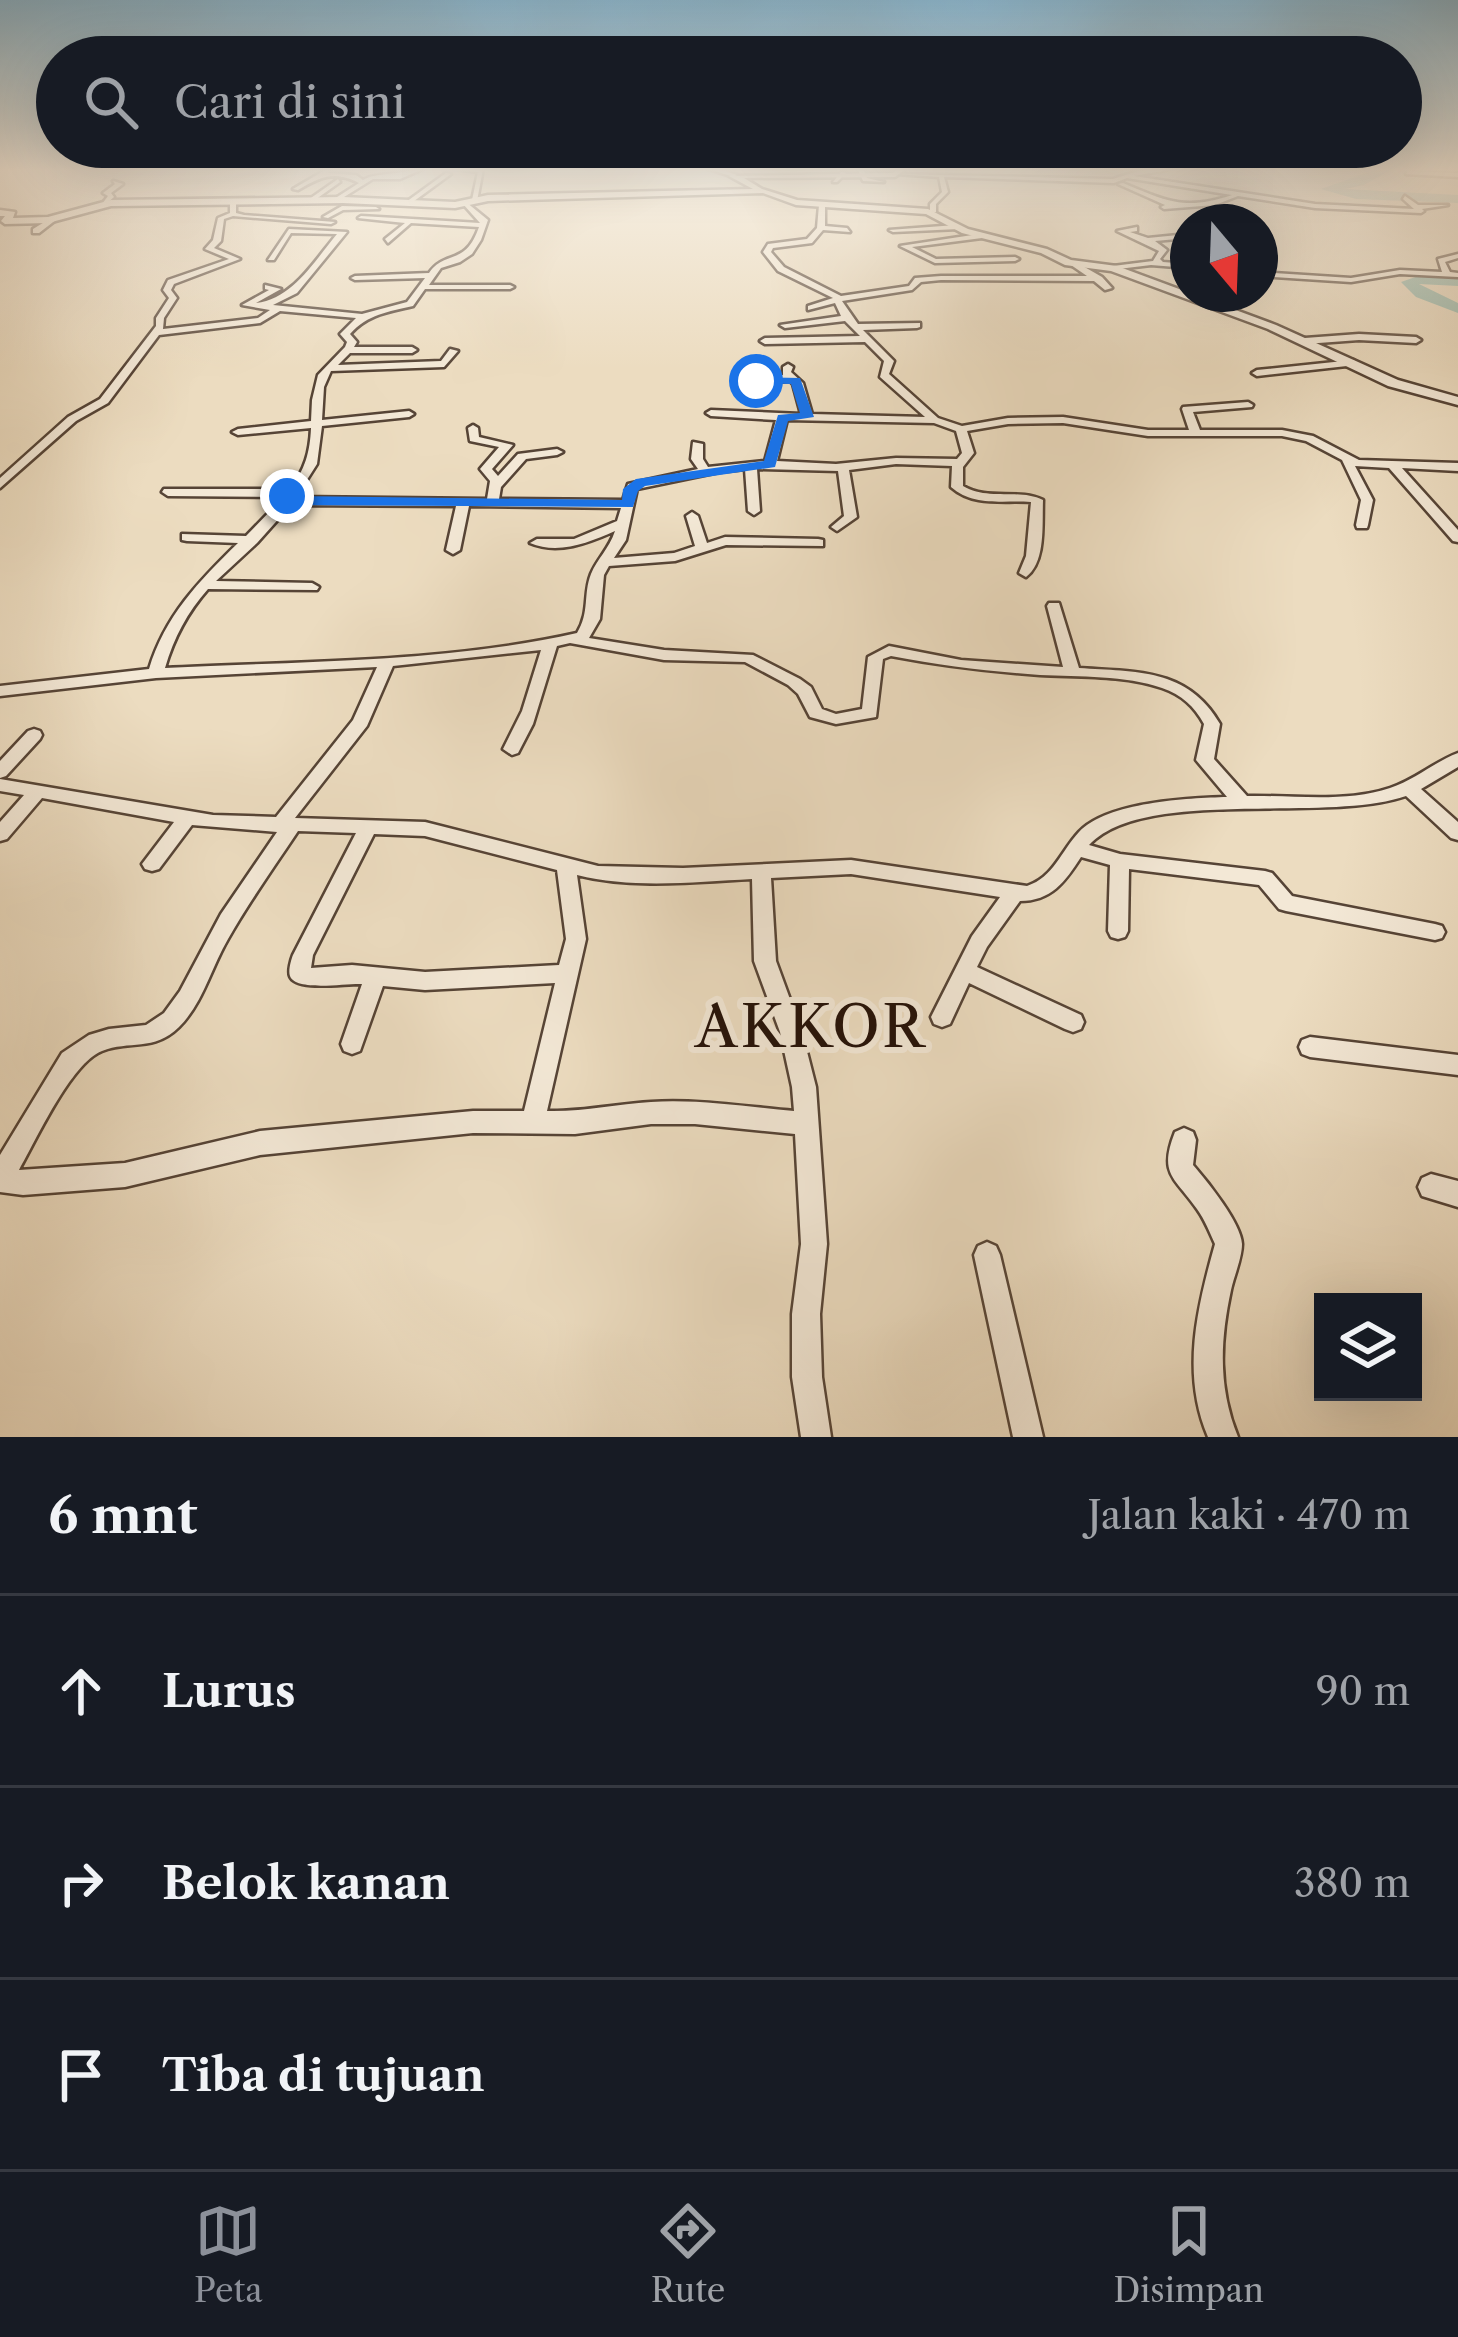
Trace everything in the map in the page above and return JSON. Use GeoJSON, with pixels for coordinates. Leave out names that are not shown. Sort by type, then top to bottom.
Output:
{"type":"FeatureCollection","features":[{"type":"Feature","properties":{"kind":"street"},"geometry":{"type":"LineString","coordinates":[[0,484],[72,419],[104,401],[157,333],[173,298],[167,290],[171,282],[236,259],[208,249],[218,235]]}},
{"type":"Feature","properties":{"kind":"street"},"geometry":{"type":"LineString","coordinates":[[271,258],[285,235]]}},
{"type":"Feature","properties":{"kind":"street"},"geometry":{"type":"LineString","coordinates":[[262,306],[294,292],[342,235]]}},
{"type":"Feature","properties":{"kind":"street"},"geometry":{"type":"LineString","coordinates":[[388,242],[396,235]]}},
{"type":"Feature","properties":{"kind":"street"},"geometry":{"type":"LineString","coordinates":[[156,673],[165,644],[204,585],[252,540],[308,471],[324,373],[349,350],[352,342],[345,334],[362,316],[382,307],[410,304],[440,265],[465,260],[480,235]]}},
{"type":"Feature","properties":{"kind":"street"},"geometry":{"type":"LineString","coordinates":[[814,235],[808,242],[771,246],[766,252],[781,269],[838,299],[848,318],[889,361],[884,375],[935,420]]}},
{"type":"Feature","properties":{"kind":"street"},"geometry":{"type":"LineString","coordinates":[[1133,235],[1162,250],[1156,259],[1160,263]]}},
{"type":"Feature","properties":{"kind":"street"},"geometry":{"type":"LineString","coordinates":[[1016,259],[935,261],[905,245],[979,236],[1044,250],[1074,263],[1108,288]]}},
{"type":"Feature","properties":{"kind":"street"},"geometry":{"type":"LineString","coordinates":[[1147,240],[1170,238]]}},
{"type":"Feature","properties":{"kind":"street"},"geometry":{"type":"LineString","coordinates":[[1453,274],[1441,261],[1456,251]]}},
{"type":"Feature","properties":{"kind":"street"},"geometry":{"type":"LineString","coordinates":[[1074,263],[1113,268],[1170,264]]}},
{"type":"Feature","properties":{"kind":"street"},"geometry":{"type":"LineString","coordinates":[[1113,268],[1305,341],[1402,386],[1458,401]]}},
{"type":"Feature","properties":{"kind":"street"},"geometry":{"type":"LineString","coordinates":[[1278,275],[1341,280],[1400,272],[1453,274]]}},
{"type":"Feature","properties":{"kind":"street"},"geometry":{"type":"LineString","coordinates":[[355,278],[510,287]]}},
{"type":"Feature","properties":{"kind":"street"},"geometry":{"type":"LineString","coordinates":[[811,308],[912,288],[918,280],[1099,279]]}},
{"type":"Feature","properties":{"kind":"street"},"geometry":{"type":"LineString","coordinates":[[268,287],[277,289],[246,304],[362,316]]}},
{"type":"Feature","properties":{"kind":"street"},"geometry":{"type":"LineString","coordinates":[[157,333],[260,320],[276,310]]}},
{"type":"Feature","properties":{"kind":"street"},"geometry":{"type":"LineString","coordinates":[[785,325],[848,318]]}},
{"type":"Feature","properties":{"kind":"street"},"geometry":{"type":"LineString","coordinates":[[858,327],[917,325]]}},
{"type":"Feature","properties":{"kind":"street"},"geometry":{"type":"LineString","coordinates":[[765,341],[870,339]]}},
{"type":"Feature","properties":{"kind":"street"},"geometry":{"type":"LineString","coordinates":[[1305,341],[1416,340]]}},
{"type":"Feature","properties":{"kind":"street"},"geometry":{"type":"LineString","coordinates":[[349,350],[412,350]]}},
{"type":"Feature","properties":{"kind":"street"},"geometry":{"type":"LineString","coordinates":[[331,368],[444,364],[453,351]]}},
{"type":"Feature","properties":{"kind":"street"},"geometry":{"type":"LineString","coordinates":[[1257,374],[1353,363]]}},
{"type":"Feature","properties":{"kind":"street"},"geometry":{"type":"LineString","coordinates":[[751,385],[789,373],[798,383],[807,417]]}},
{"type":"Feature","properties":{"kind":"street"},"geometry":{"type":"LineString","coordinates":[[1197,435],[1187,409],[1248,405]]}},
{"type":"Feature","properties":{"kind":"street"},"geometry":{"type":"LineString","coordinates":[[710,413],[935,420],[961,429],[1008,421],[1064,420],[1197,435],[1304,436],[1348,461],[1458,467]]}},
{"type":"Feature","properties":{"kind":"street"},"geometry":{"type":"LineString","coordinates":[[238,432],[409,414]]}},
{"type":"Feature","properties":{"kind":"street"},"geometry":{"type":"LineString","coordinates":[[770,464],[782,417]]}},
{"type":"Feature","properties":{"kind":"street"},"geometry":{"type":"LineString","coordinates":[[472,428],[474,440],[507,445],[485,469],[496,484]]}},
{"type":"Feature","properties":{"kind":"street"},"geometry":{"type":"LineString","coordinates":[[961,429],[968,453],[959,463],[954,483],[972,499],[1037,500],[1040,513],[1026,573]]}},
{"type":"Feature","properties":{"kind":"street"},"geometry":{"type":"LineString","coordinates":[[698,444],[699,464],[705,471]]}},
{"type":"Feature","properties":{"kind":"street"},"geometry":{"type":"LineString","coordinates":[[492,504],[496,484],[522,456],[556,452]]}},
{"type":"Feature","properties":{"kind":"street"},"geometry":{"type":"LineString","coordinates":[[0,691],[156,673],[387,662],[574,640],[586,634],[593,620],[602,563],[619,540],[634,484],[751,465],[843,468],[896,461],[959,463]]}},
{"type":"Feature","properties":{"kind":"street"},"geometry":{"type":"LineString","coordinates":[[1348,461],[1367,500],[1362,524]]}},
{"type":"Feature","properties":{"kind":"street"},"geometry":{"type":"LineString","coordinates":[[1392,464],[1458,538]]}},
{"type":"Feature","properties":{"kind":"street"},"geometry":{"type":"LineString","coordinates":[[751,465],[754,512]]}},
{"type":"Feature","properties":{"kind":"street"},"geometry":{"type":"LineString","coordinates":[[837,526],[851,517],[843,468]]}},
{"type":"Feature","properties":{"kind":"street"},"geometry":{"type":"LineString","coordinates":[[168,492],[463,504],[628,504]]}},
{"type":"Feature","properties":{"kind":"street"},"geometry":{"type":"LineString","coordinates":[[453,550],[463,504]]}},
{"type":"Feature","properties":{"kind":"street"},"geometry":{"type":"LineString","coordinates":[[692,516],[701,544]]}},
{"type":"Feature","properties":{"kind":"street"},"geometry":{"type":"LineString","coordinates":[[537,543],[576,543],[623,523]]}},
{"type":"Feature","properties":{"kind":"street"},"geometry":{"type":"LineString","coordinates":[[188,538],[252,540]]}},
{"type":"Feature","properties":{"kind":"street"},"geometry":{"type":"LineString","coordinates":[[602,563],[675,557],[701,544],[737,540],[818,543]]}},
{"type":"Feature","properties":{"kind":"street"},"geometry":{"type":"LineString","coordinates":[[204,585],[312,586]]}},
{"type":"Feature","properties":{"kind":"street"},"geometry":{"type":"LineString","coordinates":[[1054,606],[1072,672]]}},
{"type":"Feature","properties":{"kind":"street"},"geometry":{"type":"LineString","coordinates":[[574,640],[664,655],[748,658],[806,691],[809,706],[827,719],[868,716],[876,658],[889,651],[961,665],[1167,684],[1193,696],[1212,724],[1205,760],[1242,802]]}},
{"type":"Feature","properties":{"kind":"street"},"geometry":{"type":"LineString","coordinates":[[512,749],[528,719],[538,673],[551,644]]}},
{"type":"Feature","properties":{"kind":"street"},"geometry":{"type":"LineString","coordinates":[[387,662],[361,722],[286,826],[176,1015],[153,1033],[102,1036],[84,1045],[70,1060],[0,1180],[22,1184],[124,1175],[217,1151],[332,1134],[695,1113],[806,1124]]}},
{"type":"Feature","properties":{"kind":"street"},"geometry":{"type":"LineString","coordinates":[[0,772],[34,735]]}},
{"type":"Feature","properties":{"kind":"street"},"geometry":{"type":"LineString","coordinates":[[0,785],[187,818],[425,829],[566,868],[662,875],[850,867],[1009,892],[1037,892],[1049,885],[1088,834],[1109,821],[1242,802],[1361,800],[1409,788],[1458,759]]}},
{"type":"Feature","properties":{"kind":"street"},"geometry":{"type":"LineString","coordinates":[[1409,788],[1458,833]]}},
{"type":"Feature","properties":{"kind":"street"},"geometry":{"type":"LineString","coordinates":[[0,835],[38,791]]}},
{"type":"Feature","properties":{"kind":"street"},"geometry":{"type":"LineString","coordinates":[[152,864],[187,818]]}},
{"type":"Feature","properties":{"kind":"street"},"geometry":{"type":"LineString","coordinates":[[368,828],[303,955],[299,973],[304,977],[425,981],[568,973]]}},
{"type":"Feature","properties":{"kind":"street"},"geometry":{"type":"LineString","coordinates":[[1078,849],[1120,861],[1265,878],[1286,903],[1435,932]]}},
{"type":"Feature","properties":{"kind":"street"},"geometry":{"type":"LineString","coordinates":[[1118,931],[1120,861]]}},
{"type":"Feature","properties":{"kind":"street"},"geometry":{"type":"LineString","coordinates":[[533,1122],[576,939],[566,868]]}},
{"type":"Feature","properties":{"kind":"street"},"geometry":{"type":"LineString","coordinates":[[761,870],[765,961],[791,1032],[806,1124],[814,1244],[806,1314],[815,1437]]}},
{"type":"Feature","properties":{"kind":"street"},"geometry":{"type":"LineString","coordinates":[[942,1017],[1009,892]]}},
{"type":"Feature","properties":{"kind":"street"},"geometry":{"type":"LineString","coordinates":[[966,973],[1073,1022]]}},
{"type":"Feature","properties":{"kind":"street"},"geometry":{"type":"LineString","coordinates":[[352,1044],[375,977]]}},
{"type":"Feature","properties":{"kind":"street"},"geometry":{"type":"LineString","coordinates":[[1310,1047],[1458,1065]]}},
{"type":"Feature","properties":{"kind":"street"},"geometry":{"type":"LineString","coordinates":[[1184,1140],[1180,1168],[1208,1202],[1229,1243],[1218,1281],[1208,1386],[1212,1419],[1222,1437]]}},
{"type":"Feature","properties":{"kind":"street"},"geometry":{"type":"LineString","coordinates":[[1431,1186],[1458,1194]]}},
{"type":"Feature","properties":{"kind":"street"},"geometry":{"type":"LineString","coordinates":[[987,1255],[1028,1437]]}},
{"type":"Feature","properties":{"kind":"waterway"},"geometry":{"type":"LineString","coordinates":[[1458,282],[1427,277],[1408,282],[1421,294],[1458,308]]}},
{"type":"Feature","properties":{"kind":"district","name":"AKKOR"},"geometry":{"type":"Point","coordinates":[811,1027]}},
{"type":"Feature","properties":{"kind":"route"},"geometry":{"type":"LineString","coordinates":[[287,496],[283,501],[628,504],[631,489],[641,482],[770,464],[782,417],[807,417],[796,381],[756,381]]}}]}
